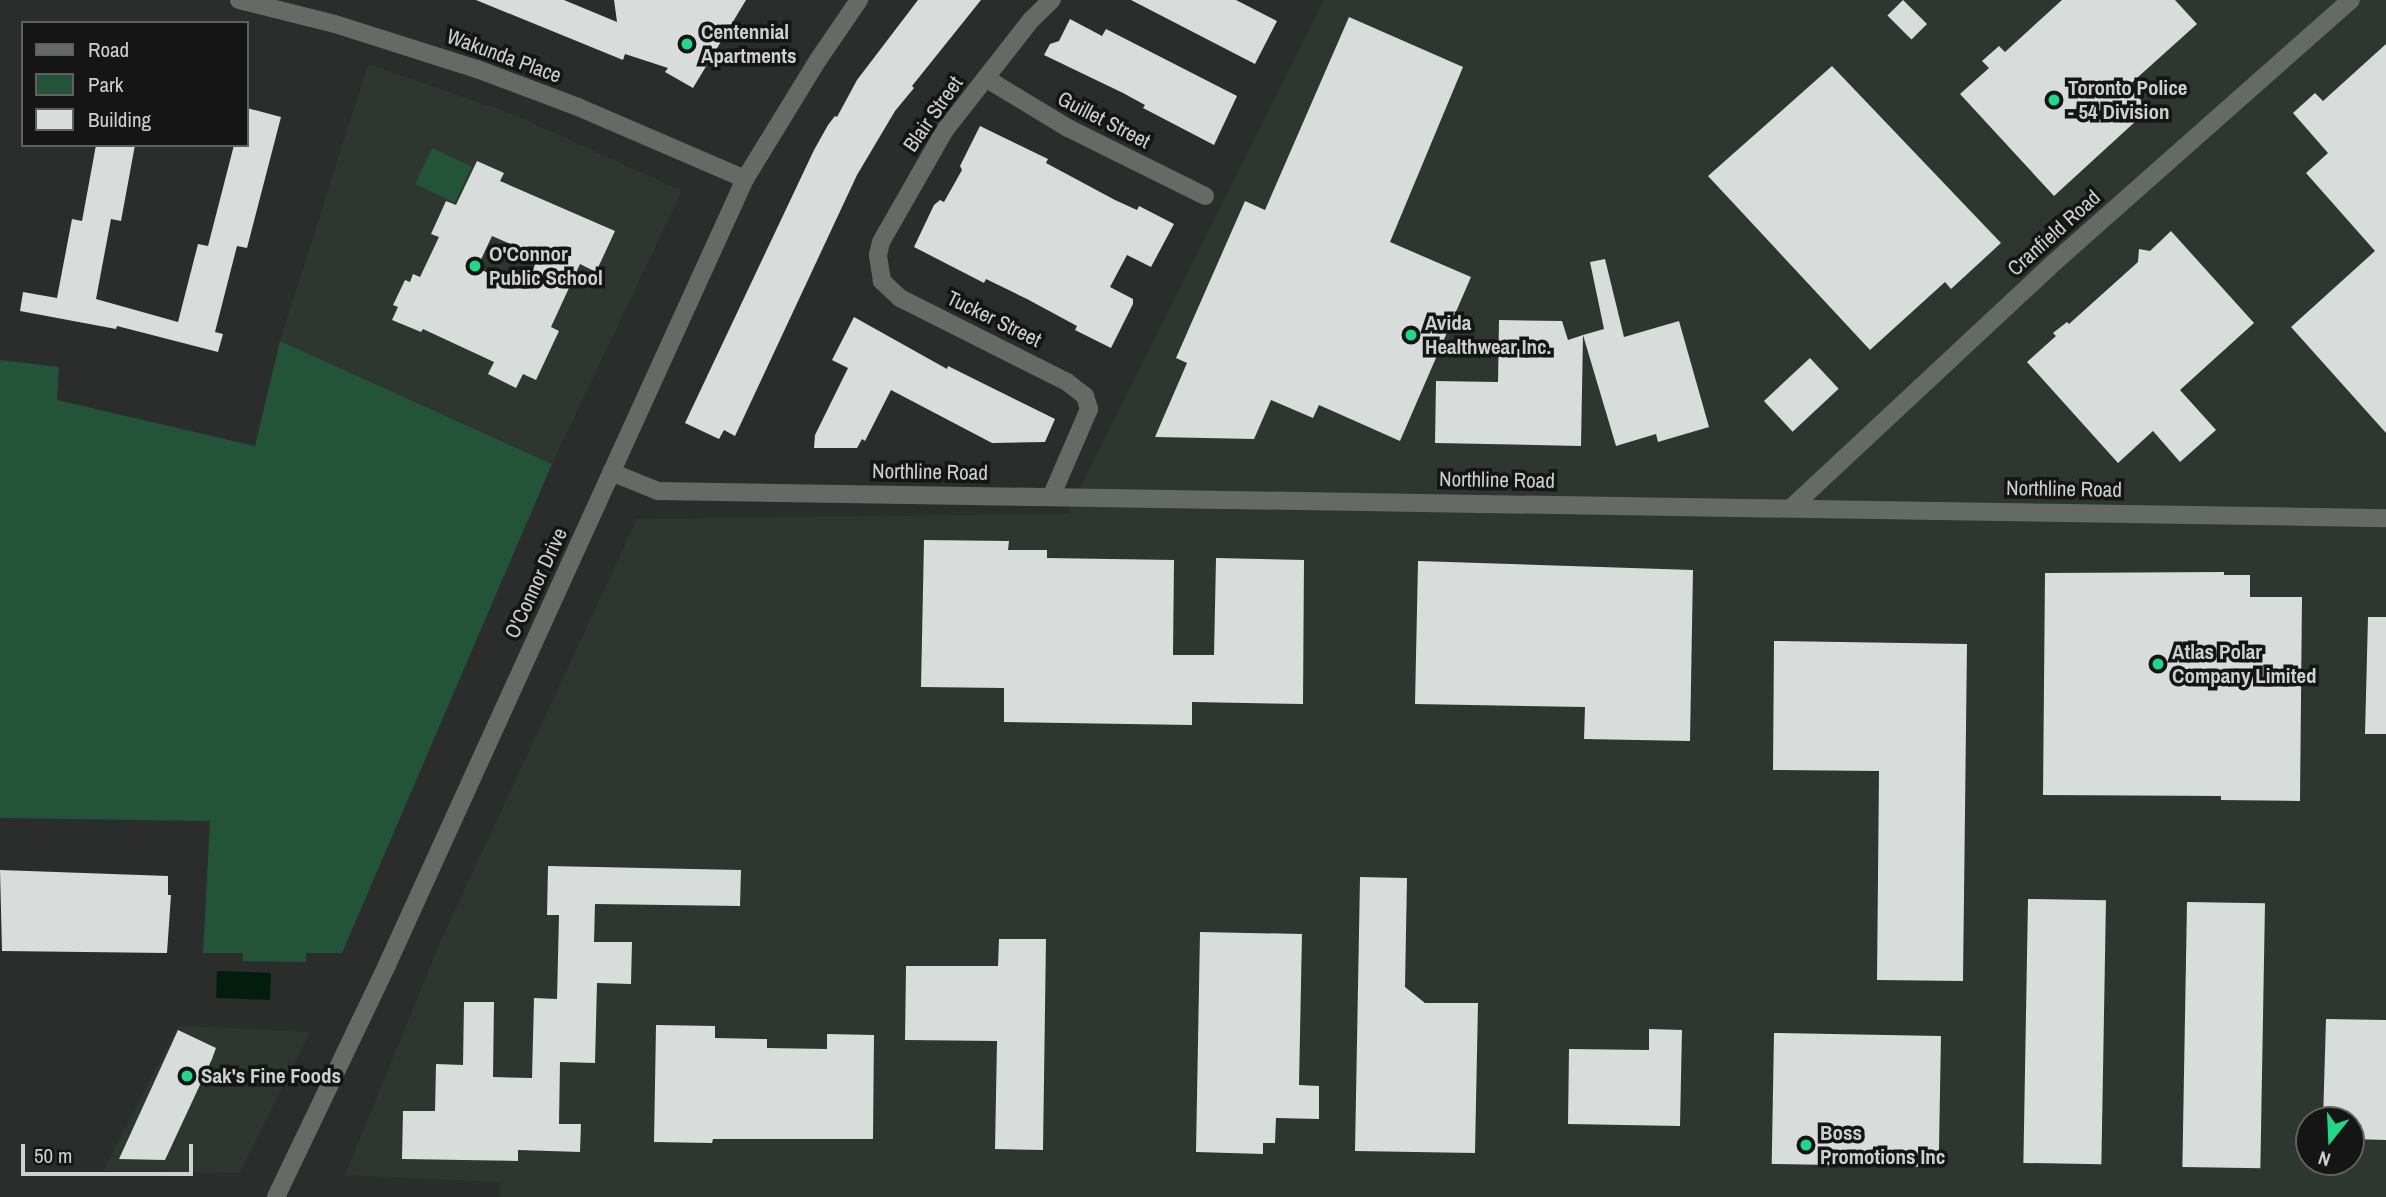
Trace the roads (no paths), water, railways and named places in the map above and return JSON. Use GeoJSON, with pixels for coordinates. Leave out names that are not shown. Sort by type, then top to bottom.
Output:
{"type":"FeatureCollection","features":[{"type":"Feature","properties":{"kind":"street","name":"Wakunda Place"},"geometry":{"type":"LineString","coordinates":[[239,0],[335,24],[477,69],[578,107],[746,179]]}},
{"type":"Feature","properties":{"kind":"street","name":"O'Connor Drive"},"geometry":{"type":"LineString","coordinates":[[276,1197],[387,965],[746,179],[818,60],[859,0]]}},
{"type":"Feature","properties":{"kind":"street","name":"Cranfield Road"},"geometry":{"type":"LineString","coordinates":[[1793,506],[2049,267],[2351,0]]}},
{"type":"Feature","properties":{"kind":"street","name":"Blair Street"},"geometry":{"type":"LineString","coordinates":[[878,270],[881,242],[945,130],[1049,1]]}},
{"type":"Feature","properties":{"kind":"street","name":"Guillet Street"},"geometry":{"type":"LineString","coordinates":[[987,79],[1059,123],[1205,196]]}},
{"type":"Feature","properties":{"kind":"street","name":"Tucker Street"},"geometry":{"type":"LineString","coordinates":[[878,270],[882,281],[900,298],[1067,382],[1085,396],[1089,409],[1051,497]]}},
{"type":"Feature","properties":{"kind":"street","name":"Northline Road"},"geometry":{"type":"LineString","coordinates":[[611,472],[658,491],[1793,506],[2386,518]]}},
{"type":"Feature","properties":{"kind":"place","name":"Centennial Apartments"},"geometry":{"type":"Point","coordinates":[687,44]}},
{"type":"Feature","properties":{"kind":"place","name":"Toronto Police - 54 Division"},"geometry":{"type":"Point","coordinates":[2054,100]}},
{"type":"Feature","properties":{"kind":"place","name":"O'Connor Public School"},"geometry":{"type":"Point","coordinates":[475,266]}},
{"type":"Feature","properties":{"kind":"place","name":"Avida Healthwear Inc."},"geometry":{"type":"Point","coordinates":[1411,335]}},
{"type":"Feature","properties":{"kind":"place","name":"Atlas Polar Company Limited"},"geometry":{"type":"Point","coordinates":[2158,664]}},
{"type":"Feature","properties":{"kind":"place","name":"Sak's Fine Foods"},"geometry":{"type":"Point","coordinates":[187,1076]}},
{"type":"Feature","properties":{"kind":"place","name":"Boss Promotions Inc"},"geometry":{"type":"Point","coordinates":[1806,1145]}}]}
